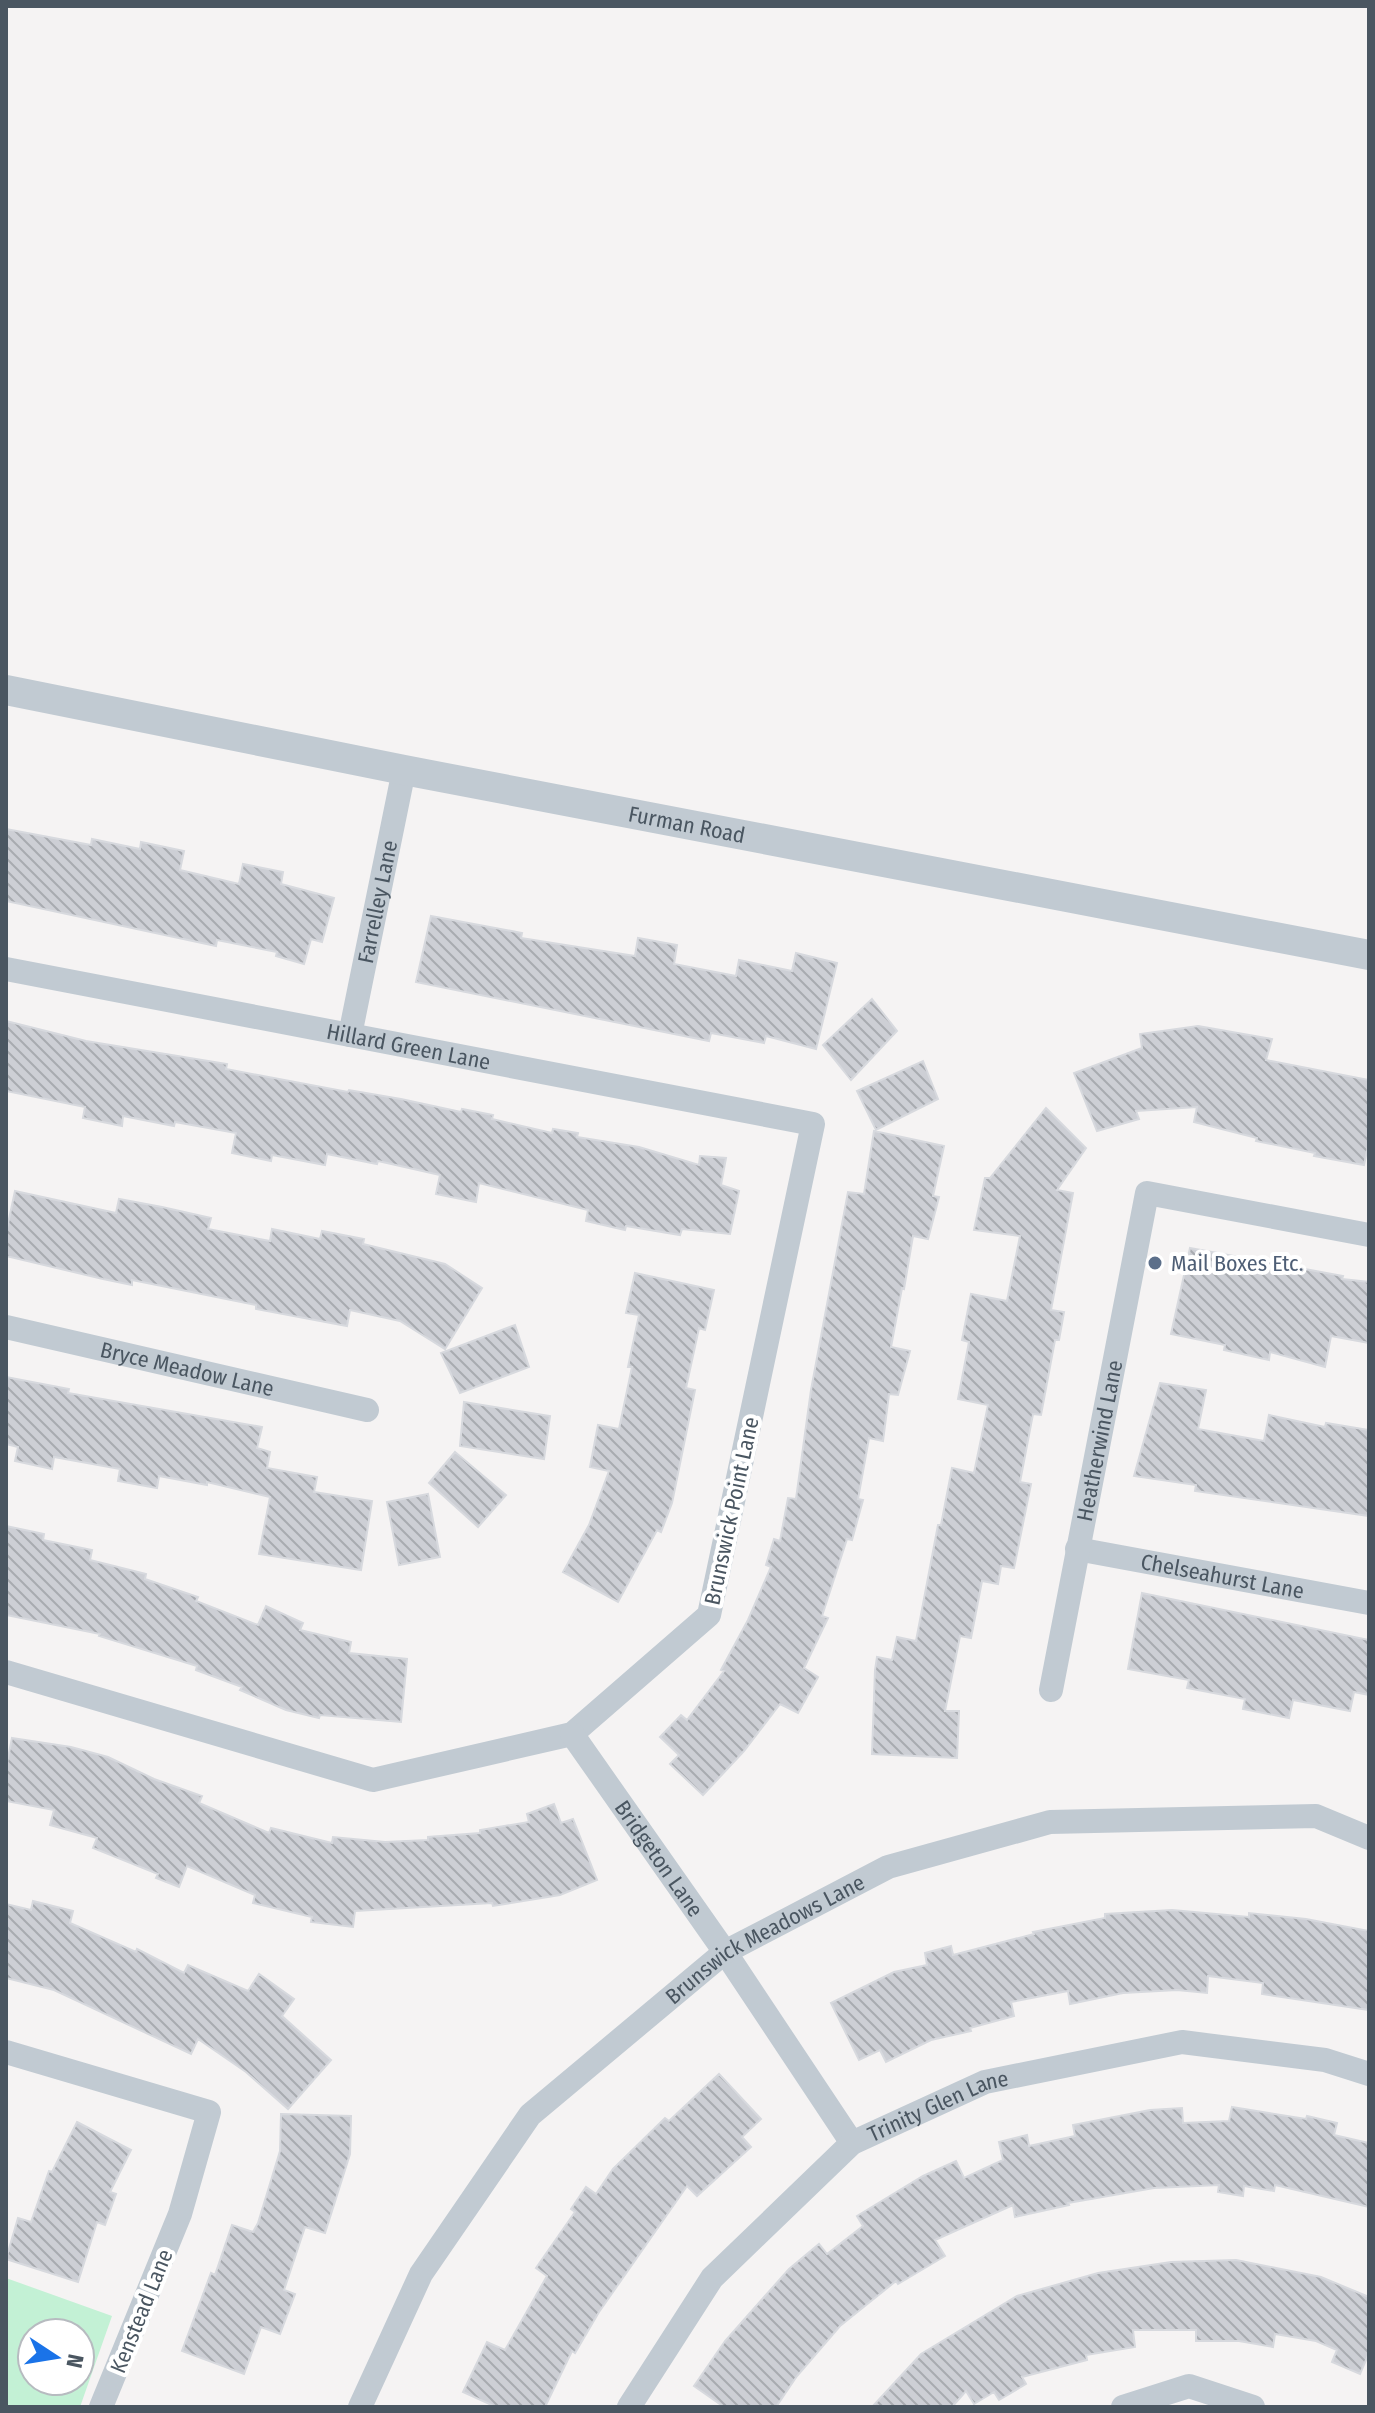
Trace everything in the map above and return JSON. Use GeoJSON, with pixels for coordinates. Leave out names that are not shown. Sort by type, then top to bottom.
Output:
{"type":"FeatureCollection","features":[{"type":"Feature","properties":{"kind":"street","name":"Furman Road"},"geometry":{"type":"LineString","coordinates":[[6,690],[404,770],[1369,955]]}},
{"type":"Feature","properties":{"kind":"street","name":"Farrelley Lane"},"geometry":{"type":"LineString","coordinates":[[350,1035],[404,770]]}},
{"type":"Feature","properties":{"kind":"street","name":"Hillard Green Lane"},"geometry":{"type":"LineString","coordinates":[[6,969],[813,1124]]}},
{"type":"Feature","properties":{"kind":"street","name":"Brunswick Point Lane"},"geometry":{"type":"LineString","coordinates":[[6,1672],[373,1780],[572,1734],[709,1615],[813,1124]]}},
{"type":"Feature","properties":{"kind":"street","name":"Heatherwind Lane"},"geometry":{"type":"LineString","coordinates":[[1051,1690],[1147,1193],[1369,1235]]}},
{"type":"Feature","properties":{"kind":"street","name":"Bryce Meadow Lane"},"geometry":{"type":"LineString","coordinates":[[6,1327],[367,1410]]}},
{"type":"Feature","properties":{"kind":"street","name":"Chelseahurst Lane"},"geometry":{"type":"LineString","coordinates":[[1077,1549],[1369,1603]]}},
{"type":"Feature","properties":{"kind":"street","name":"Bridgeton Lane"},"geometry":{"type":"LineString","coordinates":[[572,1734],[725,1952],[852,2143]]}},
{"type":"Feature","properties":{"kind":"street","name":"Brunswick Meadows Lane"},"geometry":{"type":"LineString","coordinates":[[360,2407],[421,2274],[530,2115],[725,1952],[888,1867],[1050,1822],[1316,1816],[1369,1838]]}},
{"type":"Feature","properties":{"kind":"street","name":"Trinity Glen Lane"},"geometry":{"type":"LineString","coordinates":[[629,2407],[712,2278],[852,2143],[985,2082],[1182,2042],[1325,2060],[1369,2074]]}},
{"type":"Feature","properties":{"kind":"street","name":"Kenstead Lane"},"geometry":{"type":"LineString","coordinates":[[6,2052],[209,2112],[180,2214],[104,2406]]}},
{"type":"Feature","properties":{"kind":"street"},"geometry":{"type":"LineString","coordinates":[[1123,2407],[1189,2386],[1253,2407]]}},
{"type":"Feature","properties":{"kind":"green space"},"geometry":{"type":"Polygon","coordinates":[[[6,2278],[112,2316],[96,2362],[96,2317],[16,2317],[16,2397],[84,2397],[80,2407],[6,2407],[6,2278]]]}},
{"type":"Feature","properties":{"kind":"building"},"geometry":{"type":"Polygon","coordinates":[[[6,829],[91,845],[92,839],[140,849],[141,842],[184,851],[180,870],[239,884],[243,864],[283,872],[281,884],[334,898],[322,942],[311,939],[304,964],[276,956],[277,952],[217,940],[216,946],[6,901],[6,829]]]}},
{"type":"Feature","properties":{"kind":"building"},"geometry":{"type":"Polygon","coordinates":[[[431,916],[522,933],[521,938],[635,956],[638,938],[677,945],[674,964],[736,976],[739,960],[792,971],[796,953],[837,963],[816,1049],[766,1036],[764,1043],[711,1033],[709,1041],[416,982],[431,916]]]}},
{"type":"Feature","properties":{"kind":"building"},"geometry":{"type":"Polygon","coordinates":[[[872,999],[897,1031],[851,1080],[823,1045],[872,999]]]}},
{"type":"Feature","properties":{"kind":"building"},"geometry":{"type":"Polygon","coordinates":[[[6,1021],[86,1041],[227,1064],[226,1069],[461,1112],[462,1109],[493,1115],[492,1119],[552,1133],[553,1129],[578,1133],[577,1137],[639,1147],[699,1165],[700,1156],[726,1158],[721,1185],[739,1191],[730,1234],[682,1229],[680,1235],[626,1226],[625,1230],[586,1221],[588,1210],[479,1183],[476,1202],[436,1194],[440,1175],[378,1161],[377,1164],[327,1154],[325,1165],[272,1155],[271,1161],[232,1153],[236,1133],[123,1116],[122,1126],[83,1118],[85,1107],[6,1091],[6,1021]]]}},
{"type":"Feature","properties":{"kind":"building"},"geometry":{"type":"Polygon","coordinates":[[[1198,1026],[1272,1039],[1266,1060],[1369,1080],[1369,1142],[1364,1165],[1314,1156],[1315,1153],[1256,1141],[1257,1138],[1194,1122],[1197,1107],[1136,1111],[1139,1119],[1097,1131],[1074,1073],[1142,1048],[1140,1034],[1198,1026]]]}},
{"type":"Feature","properties":{"kind":"building"},"geometry":{"type":"Polygon","coordinates":[[[923,1061],[938,1099],[876,1130],[857,1091],[923,1061]]]}},
{"type":"Feature","properties":{"kind":"building"},"geometry":{"type":"Polygon","coordinates":[[[1046,1108],[1086,1148],[1057,1190],[1073,1193],[1051,1310],[1064,1312],[1059,1340],[1055,1340],[1041,1415],[1033,1414],[1020,1482],[1031,1484],[1014,1568],[1001,1566],[998,1584],[982,1581],[971,1638],[960,1636],[945,1711],[959,1711],[957,1758],[872,1754],[877,1657],[892,1660],[897,1637],[916,1641],[952,1468],[974,1473],[988,1405],[958,1399],[969,1342],[962,1340],[971,1294],[1007,1301],[1020,1236],[974,1230],[985,1178],[990,1178],[1046,1108]]]}},
{"type":"Feature","properties":{"kind":"building"},"geometry":{"type":"Polygon","coordinates":[[[874,1131],[944,1146],[933,1196],[939,1197],[928,1239],[913,1236],[891,1347],[910,1351],[898,1395],[889,1394],[883,1441],[869,1438],[858,1499],[863,1500],[852,1540],[847,1539],[822,1616],[828,1618],[804,1668],[818,1677],[798,1713],[780,1704],[744,1751],[703,1795],[670,1764],[679,1755],[660,1737],[681,1715],[687,1720],[724,1671],[721,1670],[748,1620],[771,1567],[766,1565],[774,1539],[780,1541],[788,1498],[796,1499],[811,1390],[848,1192],[864,1194],[874,1131]]]}},
{"type":"Feature","properties":{"kind":"building"},"geometry":{"type":"Polygon","coordinates":[[[15,1191],[116,1213],[119,1199],[162,1207],[211,1218],[208,1229],[270,1241],[272,1229],[320,1239],[322,1231],[364,1239],[363,1244],[445,1264],[482,1288],[445,1349],[400,1321],[350,1310],[347,1326],[256,1309],[256,1305],[132,1280],[132,1285],[103,1279],[6,1256],[6,1233],[15,1191]]]}},
{"type":"Feature","properties":{"kind":"building"},"geometry":{"type":"Polygon","coordinates":[[[1190,1248],[1369,1282],[1369,1343],[1331,1336],[1325,1367],[1270,1352],[1269,1360],[1224,1350],[1225,1345],[1171,1334],[1190,1248]]]}},
{"type":"Feature","properties":{"kind":"building"},"geometry":{"type":"Polygon","coordinates":[[[635,1273],[714,1290],[705,1330],[699,1328],[686,1388],[695,1390],[672,1503],[661,1532],[657,1530],[618,1602],[563,1572],[589,1525],[609,1471],[590,1467],[598,1425],[619,1429],[639,1315],[626,1313],[635,1273]]]}},
{"type":"Feature","properties":{"kind":"building"},"geometry":{"type":"Polygon","coordinates":[[[515,1325],[529,1367],[460,1393],[441,1353],[515,1325]]]}},
{"type":"Feature","properties":{"kind":"building"},"geometry":{"type":"Polygon","coordinates":[[[6,1377],[69,1389],[68,1393],[262,1427],[257,1448],[270,1452],[267,1468],[317,1477],[314,1492],[372,1501],[361,1570],[259,1554],[270,1497],[207,1482],[207,1485],[159,1476],[157,1488],[118,1481],[120,1469],[54,1457],[52,1469],[15,1461],[18,1447],[6,1444],[6,1377]]]}},
{"type":"Feature","properties":{"kind":"building"},"geometry":{"type":"Polygon","coordinates":[[[1160,1383],[1206,1390],[1198,1429],[1264,1441],[1269,1415],[1325,1427],[1326,1423],[1369,1430],[1369,1516],[1195,1491],[1196,1485],[1134,1476],[1160,1383]]]}},
{"type":"Feature","properties":{"kind":"building"},"geometry":{"type":"Polygon","coordinates":[[[464,1402],[550,1416],[544,1459],[460,1446],[464,1402]]]}},
{"type":"Feature","properties":{"kind":"building"},"geometry":{"type":"Polygon","coordinates":[[[455,1452],[506,1495],[478,1527],[429,1483],[455,1452]]]}},
{"type":"Feature","properties":{"kind":"building"},"geometry":{"type":"Polygon","coordinates":[[[428,1494],[440,1557],[399,1565],[387,1502],[428,1494]]]}},
{"type":"Feature","properties":{"kind":"building"},"geometry":{"type":"Polygon","coordinates":[[[6,1526],[44,1534],[43,1540],[92,1550],[90,1560],[146,1574],[145,1579],[198,1597],[196,1601],[258,1625],[266,1606],[303,1623],[300,1630],[351,1642],[349,1653],[407,1659],[401,1722],[320,1715],[319,1718],[286,1710],[240,1690],[242,1687],[196,1670],[197,1666],[100,1634],[6,1615],[6,1526]]]}},
{"type":"Feature","properties":{"kind":"building"},"geometry":{"type":"Polygon","coordinates":[[[1142,1593],[1369,1640],[1369,1695],[1354,1692],[1350,1711],[1293,1700],[1289,1718],[1243,1709],[1245,1699],[1187,1688],[1189,1680],[1128,1669],[1142,1593]]]}},
{"type":"Feature","properties":{"kind":"building"},"geometry":{"type":"Polygon","coordinates":[[[12,1738],[71,1747],[108,1757],[154,1779],[202,1796],[199,1803],[269,1833],[271,1828],[332,1843],[333,1837],[385,1842],[480,1833],[480,1830],[529,1822],[527,1814],[554,1804],[561,1823],[573,1819],[597,1880],[560,1895],[493,1906],[492,1903],[355,1911],[353,1927],[311,1922],[312,1917],[253,1903],[255,1895],[187,1866],[179,1887],[156,1878],[158,1874],[93,1848],[97,1838],[50,1825],[54,1810],[6,1801],[6,1768],[12,1738]]]}},
{"type":"Feature","properties":{"kind":"building"},"geometry":{"type":"Polygon","coordinates":[[[33,1901],[73,1911],[70,1923],[136,1952],[137,1949],[184,1973],[188,1965],[248,1991],[259,1974],[294,1999],[282,2016],[331,2060],[288,2109],[246,2072],[198,2039],[191,2054],[54,1990],[6,1978],[6,1904],[31,1910],[33,1901]]]}},
{"type":"Feature","properties":{"kind":"building"},"geometry":{"type":"Polygon","coordinates":[[[1172,1910],[1306,1919],[1369,1931],[1369,2010],[1262,1994],[1263,1983],[1208,1976],[1207,1993],[1177,1990],[1123,1993],[1070,2004],[1068,1991],[1011,2002],[1014,2016],[970,2028],[971,2031],[931,2040],[886,2062],[880,2050],[859,2060],[831,2003],[894,1972],[927,1965],[925,1953],[951,1946],[953,1955],[1033,1932],[1105,1918],[1105,1914],[1172,1910]]]}},
{"type":"Feature","properties":{"kind":"building"},"geometry":{"type":"Polygon","coordinates":[[[719,2074],[761,2119],[742,2137],[751,2147],[697,2196],[687,2186],[599,2312],[575,2353],[572,2351],[545,2407],[496,2407],[463,2392],[487,2342],[505,2350],[547,2276],[536,2268],[575,2212],[571,2209],[586,2187],[596,2194],[613,2169],[665,2118],[669,2121],[719,2074]]]}},
{"type":"Feature","properties":{"kind":"building"},"geometry":{"type":"Polygon","coordinates":[[[1232,2107],[1306,2119],[1307,2116],[1337,2123],[1334,2135],[1369,2143],[1369,2207],[1275,2185],[1274,2191],[1244,2186],[1243,2196],[1218,2192],[1219,2185],[1154,2188],[1068,2203],[1015,2217],[1013,2205],[935,2240],[945,2256],[898,2284],[896,2281],[840,2326],[797,2376],[776,2407],[724,2407],[694,2386],[725,2341],[789,2269],[819,2244],[827,2254],[863,2226],[857,2216],[923,2176],[956,2161],[964,2178],[1003,2160],[999,2142],[1027,2135],[1029,2146],[1075,2136],[1073,2125],[1150,2110],[1182,2108],[1183,2123],[1229,2121],[1232,2107]]]}},
{"type":"Feature","properties":{"kind":"building"},"geometry":{"type":"Polygon","coordinates":[[[281,2114],[351,2116],[350,2154],[325,2233],[305,2227],[284,2290],[295,2294],[280,2334],[261,2327],[244,2374],[182,2351],[211,2273],[215,2275],[232,2225],[253,2232],[258,2223],[280,2151],[281,2114]]]}},
{"type":"Feature","properties":{"kind":"building"},"geometry":{"type":"Polygon","coordinates":[[[77,2122],[131,2150],[110,2192],[116,2194],[105,2225],[97,2222],[78,2282],[6,2259],[18,2218],[31,2222],[49,2171],[52,2172],[77,2122]]]}},
{"type":"Feature","properties":{"kind":"building"},"geometry":{"type":"Polygon","coordinates":[[[1236,2260],[1321,2277],[1369,2297],[1369,2353],[1360,2374],[1332,2362],[1337,2350],[1316,2341],[1275,2334],[1273,2347],[1239,2341],[1196,2341],[1196,2330],[1133,2330],[1135,2347],[1086,2355],[1087,2360],[1022,2377],[1026,2384],[999,2400],[994,2392],[974,2404],[966,2391],[952,2407],[872,2407],[921,2354],[1017,2296],[1098,2273],[1171,2262],[1236,2260]]]}},
{"type":"Feature","properties":{"kind":"place","name":"Mail Boxes Etc."},"geometry":{"type":"Point","coordinates":[1155,1263]}}]}
